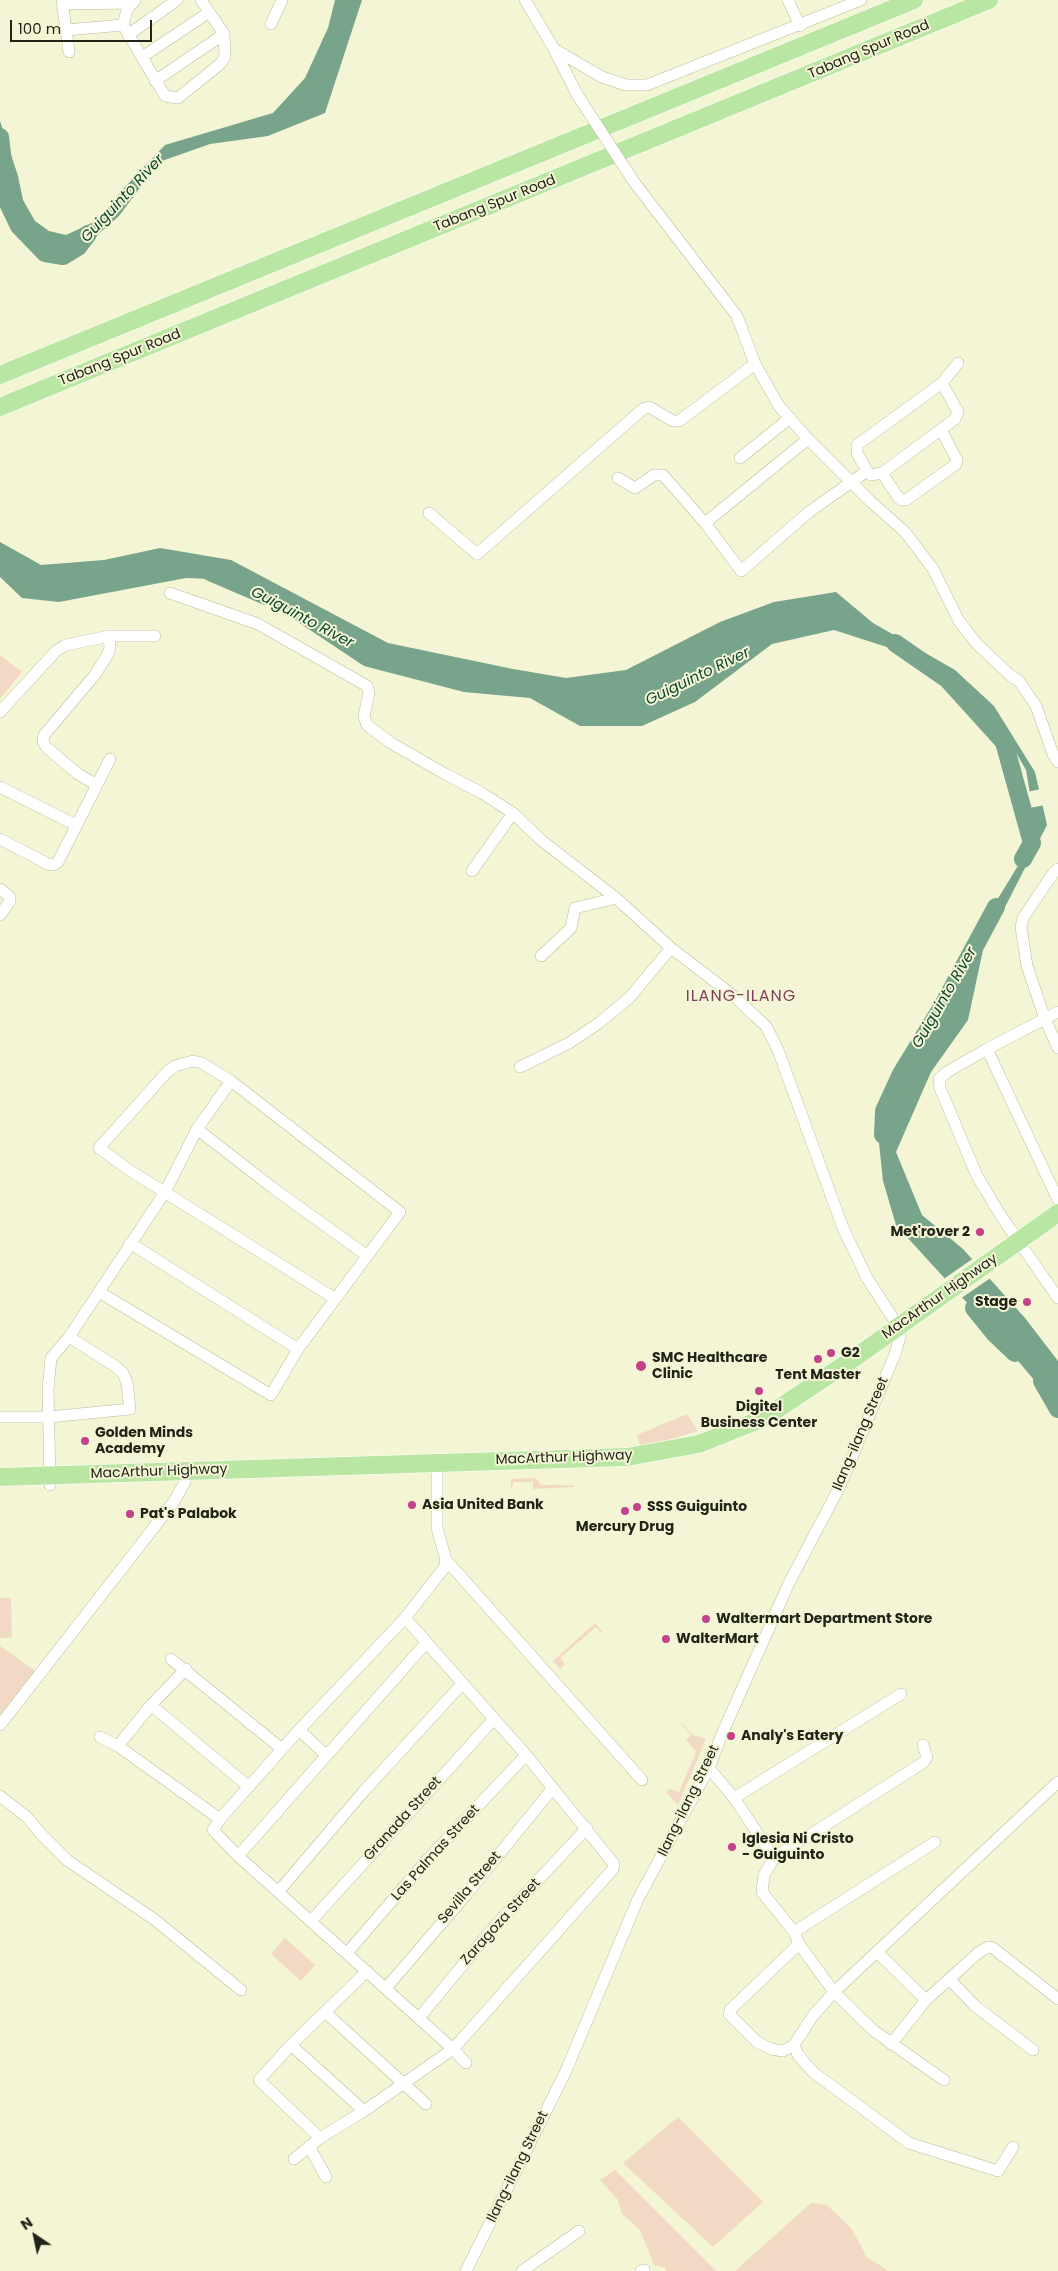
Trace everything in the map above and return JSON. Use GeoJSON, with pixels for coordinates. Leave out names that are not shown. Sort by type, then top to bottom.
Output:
{"type":"FeatureCollection","features":[{"type":"Feature","properties":{"kind":"highway","name":"Tabang Spur Road"},"geometry":{"type":"LineString","coordinates":[[0,375],[914,0]]}},
{"type":"Feature","properties":{"kind":"highway","name":"Tabang Spur Road"},"geometry":{"type":"LineString","coordinates":[[0,407],[989,0]]}},
{"type":"Feature","properties":{"kind":"highway","name":"MacArthur Highway"},"geometry":{"type":"LineString","coordinates":[[1016,1250],[1058,1213]]}},
{"type":"Feature","properties":{"kind":"highway","name":"MacArthur Highway"},"geometry":{"type":"LineString","coordinates":[[0,1486],[50,1480],[437,1468],[627,1456],[699,1444],[764,1418],[899,1331],[1016,1250],[1058,1224]]}},
{"type":"Feature","properties":{"kind":"highway","name":"MacArthur Highway"},"geometry":{"type":"LineString","coordinates":[[0,1477],[50,1480]]}},
{"type":"Feature","properties":{"kind":"street"},"geometry":{"type":"LineString","coordinates":[[66,30],[126,30],[177,0]]}},
{"type":"Feature","properties":{"kind":"street"},"geometry":{"type":"LineString","coordinates":[[133,2],[124,17],[126,30],[165,96],[178,98],[220,64],[225,57],[224,34],[201,0]]}},
{"type":"Feature","properties":{"kind":"street"},"geometry":{"type":"LineString","coordinates":[[271,24],[282,0]]}},
{"type":"Feature","properties":{"kind":"street"},"geometry":{"type":"LineString","coordinates":[[525,0],[554,49],[578,96],[634,182],[737,316],[755,364],[775,400],[808,439],[850,482],[905,532],[932,569],[959,621],[977,644],[1011,676],[1019,681],[1039,711],[1053,754],[1058,762]]}},
{"type":"Feature","properties":{"kind":"street"},"geometry":{"type":"LineString","coordinates":[[788,0],[800,26]]}},
{"type":"Feature","properties":{"kind":"street"},"geometry":{"type":"LineString","coordinates":[[554,49],[602,77],[626,85],[647,85],[800,26],[860,0]]}},
{"type":"Feature","properties":{"kind":"street"},"geometry":{"type":"LineString","coordinates":[[69,52],[63,2],[133,2]]}},
{"type":"Feature","properties":{"kind":"street"},"geometry":{"type":"LineString","coordinates":[[142,57],[208,13]]}},
{"type":"Feature","properties":{"kind":"street"},"geometry":{"type":"LineString","coordinates":[[155,81],[224,34]]}},
{"type":"Feature","properties":{"kind":"street"},"geometry":{"type":"LineString","coordinates":[[942,383],[958,412],[955,419],[882,473],[872,475],[867,471],[857,453],[857,445],[942,383],[958,363]]}},
{"type":"Feature","properties":{"kind":"street"},"geometry":{"type":"LineString","coordinates":[[429,513],[477,554],[643,408],[649,407],[674,421],[679,421],[755,364]]}},
{"type":"Feature","properties":{"kind":"street"},"geometry":{"type":"LineString","coordinates":[[740,458],[790,418]]}},
{"type":"Feature","properties":{"kind":"street"},"geometry":{"type":"LineString","coordinates":[[882,473],[898,497],[906,500],[956,464],[957,460],[940,430]]}},
{"type":"Feature","properties":{"kind":"street"},"geometry":{"type":"LineString","coordinates":[[705,523],[808,439]]}},
{"type":"Feature","properties":{"kind":"street"},"geometry":{"type":"LineString","coordinates":[[618,478],[635,488],[654,475],[663,475],[705,523],[741,570],[809,512],[867,471]]}},
{"type":"Feature","properties":{"kind":"street"},"geometry":{"type":"LineString","coordinates":[[170,593],[258,624],[366,686],[370,693],[364,716],[367,725],[391,743],[482,793],[513,814],[541,840],[616,898],[671,948],[735,997],[756,1017],[770,1033],[808,1130],[842,1228],[867,1278],[899,1331]]}},
{"type":"Feature","properties":{"kind":"street"},"geometry":{"type":"LineString","coordinates":[[0,712],[56,651],[66,646],[109,636],[155,636]]}},
{"type":"Feature","properties":{"kind":"street"},"geometry":{"type":"LineString","coordinates":[[97,785],[71,769],[46,747],[43,741],[44,735],[94,676],[107,656],[110,648],[109,636]]}},
{"type":"Feature","properties":{"kind":"street"},"geometry":{"type":"LineString","coordinates":[[0,838],[48,864],[53,865],[58,862],[110,759]]}},
{"type":"Feature","properties":{"kind":"street"},"geometry":{"type":"LineString","coordinates":[[0,786],[76,825]]}},
{"type":"Feature","properties":{"kind":"street"},"geometry":{"type":"LineString","coordinates":[[472,871],[513,814]]}},
{"type":"Feature","properties":{"kind":"street"},"geometry":{"type":"LineString","coordinates":[[1056,870],[1058,883]]}},
{"type":"Feature","properties":{"kind":"street"},"geometry":{"type":"LineString","coordinates":[[1056,870],[1023,918],[1020,927],[1027,966],[1045,1019],[1058,1048]]}},
{"type":"Feature","properties":{"kind":"street"},"geometry":{"type":"LineString","coordinates":[[0,889],[10,897],[10,901],[0,915]]}},
{"type":"Feature","properties":{"kind":"street"},"geometry":{"type":"LineString","coordinates":[[541,956],[571,928],[575,908],[616,898]]}},
{"type":"Feature","properties":{"kind":"street"},"geometry":{"type":"LineString","coordinates":[[520,1067],[569,1043],[600,1023],[630,996],[671,948]]}},
{"type":"Feature","properties":{"kind":"street"},"geometry":{"type":"LineString","coordinates":[[1058,1012],[987,1049],[947,1072],[939,1079],[940,1088],[977,1176],[1016,1250],[1058,1298]]}},
{"type":"Feature","properties":{"kind":"street"},"geometry":{"type":"LineString","coordinates":[[987,1049],[1058,1200]]}},
{"type":"Feature","properties":{"kind":"street"},"geometry":{"type":"LineString","coordinates":[[99,1292],[270,1395],[298,1349],[334,1298],[400,1212],[231,1081],[202,1064],[193,1061],[175,1066],[167,1072],[99,1148],[165,1192],[334,1298]]}},
{"type":"Feature","properties":{"kind":"street"},"geometry":{"type":"LineString","coordinates":[[50,1480],[49,1417],[51,1358],[69,1337],[165,1192],[197,1129],[231,1081]]}},
{"type":"Feature","properties":{"kind":"street"},"geometry":{"type":"LineString","coordinates":[[197,1129],[273,1188],[366,1255]]}},
{"type":"Feature","properties":{"kind":"street"},"geometry":{"type":"LineString","coordinates":[[130,1243],[298,1349]]}},
{"type":"Feature","properties":{"kind":"street","name":"Ilang-ilang Street"},"geometry":{"type":"LineString","coordinates":[[466,2271],[565,2073],[638,1899],[709,1768],[789,1582],[840,1486],[891,1365],[899,1331]]}},
{"type":"Feature","properties":{"kind":"street"},"geometry":{"type":"LineString","coordinates":[[0,1417],[49,1417],[130,1410],[127,1383],[123,1373],[116,1366],[69,1337]]}},
{"type":"Feature","properties":{"kind":"street"},"geometry":{"type":"LineString","coordinates":[[437,1468],[437,1528],[446,1560],[642,1780]]}},
{"type":"Feature","properties":{"kind":"street"},"geometry":{"type":"LineString","coordinates":[[0,1726],[173,1503],[184,1476]]}},
{"type":"Feature","properties":{"kind":"street"},"geometry":{"type":"LineString","coordinates":[[446,1560],[444,1568],[405,1618],[299,1730],[220,1819],[213,1830],[238,1856],[312,1920],[466,2063]]}},
{"type":"Feature","properties":{"kind":"street"},"geometry":{"type":"LineString","coordinates":[[294,2160],[308,2146],[364,2111],[453,2049],[613,1869],[614,1864],[612,1860],[587,1828],[405,1618]]}},
{"type":"Feature","properties":{"kind":"street"},"geometry":{"type":"LineString","coordinates":[[238,1856],[426,1643]]}},
{"type":"Feature","properties":{"kind":"street"},"geometry":{"type":"LineString","coordinates":[[171,1659],[186,1669],[282,1750]]}},
{"type":"Feature","properties":{"kind":"street"},"geometry":{"type":"LineString","coordinates":[[118,1746],[151,1706],[186,1669]]}},
{"type":"Feature","properties":{"kind":"street"},"geometry":{"type":"LineString","coordinates":[[279,1891],[364,1792],[462,1684]]}},
{"type":"Feature","properties":{"kind":"street"},"geometry":{"type":"LineString","coordinates":[[734,1798],[901,1694]]}},
{"type":"Feature","properties":{"kind":"street"},"geometry":{"type":"LineString","coordinates":[[151,1706],[249,1787]]}},
{"type":"Feature","properties":{"kind":"street","name":"Granada Street"},"geometry":{"type":"LineString","coordinates":[[312,1920],[494,1719]]}},
{"type":"Feature","properties":{"kind":"street"},"geometry":{"type":"LineString","coordinates":[[299,1730],[326,1755]]}},
{"type":"Feature","properties":{"kind":"street"},"geometry":{"type":"LineString","coordinates":[[100,1737],[118,1746],[220,1819]]}},
{"type":"Feature","properties":{"kind":"street"},"geometry":{"type":"LineString","coordinates":[[922,1746],[927,1757],[924,1762],[774,1858],[764,1874],[762,1892],[794,1932],[799,1944],[834,1992],[874,2031],[944,2080]]}},
{"type":"Feature","properties":{"kind":"street","name":"Las Palmas Street"},"geometry":{"type":"LineString","coordinates":[[347,1953],[428,1859],[526,1756]]}},
{"type":"Feature","properties":{"kind":"street"},"geometry":{"type":"LineString","coordinates":[[709,1768],[734,1798],[774,1858]]}},
{"type":"Feature","properties":{"kind":"street"},"geometry":{"type":"LineString","coordinates":[[799,1944],[730,2010],[729,2014],[756,2042],[771,2049],[782,2051],[794,2045],[812,2017],[834,1992],[1058,1782]]}},
{"type":"Feature","properties":{"kind":"street","name":"Sevilla Street"},"geometry":{"type":"LineString","coordinates":[[386,1988],[465,1896],[553,1788]]}},
{"type":"Feature","properties":{"kind":"street"},"geometry":{"type":"LineString","coordinates":[[0,1796],[27,1817],[40,1834],[67,1860],[155,1920],[241,1990]]}},
{"type":"Feature","properties":{"kind":"street","name":"Zaragoza Street"},"geometry":{"type":"LineString","coordinates":[[419,2018],[494,1927],[587,1828]]}},
{"type":"Feature","properties":{"kind":"street"},"geometry":{"type":"LineString","coordinates":[[794,1932],[935,1842]]}},
{"type":"Feature","properties":{"kind":"street"},"geometry":{"type":"LineString","coordinates":[[891,2044],[926,2000],[983,1949],[991,1947],[1058,1999]]}},
{"type":"Feature","properties":{"kind":"street"},"geometry":{"type":"LineString","coordinates":[[877,1952],[926,2000]]}},
{"type":"Feature","properties":{"kind":"street"},"geometry":{"type":"LineString","coordinates":[[320,2138],[259,2080],[290,2045],[367,1971]]}},
{"type":"Feature","properties":{"kind":"street"},"geometry":{"type":"LineString","coordinates":[[950,1980],[975,2006],[1033,2050]]}},
{"type":"Feature","properties":{"kind":"street"},"geometry":{"type":"LineString","coordinates":[[325,2012],[426,2104]]}},
{"type":"Feature","properties":{"kind":"street"},"geometry":{"type":"LineString","coordinates":[[290,2045],[364,2111]]}},
{"type":"Feature","properties":{"kind":"street"},"geometry":{"type":"LineString","coordinates":[[794,2045],[798,2055],[813,2072],[909,2143],[998,2171],[1013,2147]]}},
{"type":"Feature","properties":{"kind":"street"},"geometry":{"type":"LineString","coordinates":[[308,2146],[326,2177]]}},
{"type":"Feature","properties":{"kind":"street"},"geometry":{"type":"LineString","coordinates":[[522,2271],[579,2231]]}},
{"type":"Feature","properties":{"kind":"shaded area"},"geometry":{"type":"Polygon","coordinates":[[[0,655],[22,672],[0,699],[0,655]]]}},
{"type":"Feature","properties":{"kind":"shaded area"},"geometry":{"type":"Polygon","coordinates":[[[687,1414],[698,1431],[650,1445],[640,1445],[637,1435],[687,1414]]]}},
{"type":"Feature","properties":{"kind":"shaded area"},"geometry":{"type":"Polygon","coordinates":[[[536,1478],[541,1485],[574,1485],[574,1487],[533,1489],[533,1482],[513,1482],[513,1487],[511,1487],[511,1480],[513,1479],[536,1478]]]}},
{"type":"Feature","properties":{"kind":"shaded area"},"geometry":{"type":"Polygon","coordinates":[[[0,1598],[11,1598],[12,1637],[0,1638],[0,1598]]]}},
{"type":"Feature","properties":{"kind":"shaded area"},"geometry":{"type":"Polygon","coordinates":[[[595,1623],[603,1632],[596,1627],[560,1658],[565,1664],[560,1669],[553,1661],[595,1623]]]}},
{"type":"Feature","properties":{"kind":"shaded area"},"geometry":{"type":"Polygon","coordinates":[[[0,1646],[40,1674],[0,1725],[0,1646]]]}},
{"type":"Feature","properties":{"kind":"shaded area"},"geometry":{"type":"Polygon","coordinates":[[[674,1715],[693,1735],[706,1739],[678,1805],[666,1792],[670,1789],[679,1792],[696,1752],[686,1740],[691,1735],[674,1715]]]}},
{"type":"Feature","properties":{"kind":"shaded area"},"geometry":{"type":"Polygon","coordinates":[[[285,1938],[315,1965],[301,1981],[271,1954],[285,1938]]]}},
{"type":"Feature","properties":{"kind":"shaded area"},"geometry":{"type":"Polygon","coordinates":[[[678,2117],[763,2202],[713,2247],[623,2163],[678,2117]]]}},
{"type":"Feature","properties":{"kind":"shaded area"},"geometry":{"type":"Polygon","coordinates":[[[615,2170],[716,2271],[666,2271],[666,2268],[654,2265],[640,2230],[622,2214],[618,2200],[600,2180],[615,2170]]]}},
{"type":"Feature","properties":{"kind":"shaded area"},"geometry":{"type":"Polygon","coordinates":[[[811,2203],[827,2205],[851,2228],[867,2257],[889,2271],[735,2271],[811,2203]]]}},
{"type":"Feature","properties":{"kind":"water"},"geometry":{"type":"Polygon","coordinates":[[[335,0],[362,0],[325,113],[268,136],[210,144],[159,162],[119,216],[79,251],[45,249],[24,233],[11,209],[0,170],[0,121],[18,176],[23,200],[35,221],[49,231],[66,235],[98,220],[123,189],[165,145],[273,113],[305,78],[328,28],[335,0]]]}},
{"type":"Feature","properties":{"kind":"water"},"geometry":{"type":"Polygon","coordinates":[[[0,542],[41,565],[104,560],[160,548],[231,560],[388,643],[566,678],[626,670],[720,622],[774,602],[836,592],[873,623],[955,670],[994,706],[1035,772],[1047,825],[983,950],[968,1020],[931,1072],[896,1152],[922,1215],[963,1249],[1025,1318],[1058,1361],[1058,1408],[990,1328],[896,1225],[883,1181],[877,1124],[934,1025],[965,981],[991,910],[1030,846],[1032,805],[1026,770],[1003,730],[915,656],[834,630],[772,644],[695,702],[642,726],[580,726],[530,698],[464,692],[364,666],[235,580],[186,578],[59,602],[22,598],[0,577],[0,542]]]}},
{"type":"Feature","properties":{"kind":"pier"},"geometry":{"type":"Polygon","coordinates":[[[1041,789],[1045,805],[1029,808],[1027,792],[1041,789]]]}},
{"type":"Feature","properties":{"kind":"pier"},"geometry":{"type":"Polygon","coordinates":[[[974,1258],[992,1277],[960,1299],[942,1280],[974,1258]]]}},
{"type":"Feature","properties":{"kind":"waterway","name":"Guiguinto River"},"geometry":{"type":"LineString","coordinates":[[0,137],[8,203],[19,226],[45,253],[63,256],[78,247],[88,234]]}},
{"type":"Feature","properties":{"kind":"waterway","name":"Guiguinto River"},"geometry":{"type":"LineString","coordinates":[[210,572],[266,596]]}},
{"type":"Feature","properties":{"kind":"waterway","name":"Guiguinto River"},"geometry":{"type":"LineString","coordinates":[[895,643],[947,679],[1004,742],[1032,843],[1023,859]]}},
{"type":"Feature","properties":{"kind":"waterway","name":"Guiguinto River"},"geometry":{"type":"LineString","coordinates":[[883,1135],[884,1111],[901,1074],[942,1007],[996,907]]}},
{"type":"Feature","properties":{"kind":"waterway","name":"Guiguinto River"},"geometry":{"type":"LineString","coordinates":[[974,1308],[995,1334],[1015,1353]]}},
{"type":"Feature","properties":{"kind":"waterway","name":"Guiguinto River"},"geometry":{"type":"LineString","coordinates":[[1042,1381],[1058,1409]]}},
{"type":"Feature","properties":{"kind":"place","name":"Met'rover 2"},"geometry":{"type":"Point","coordinates":[980,1232]}},
{"type":"Feature","properties":{"kind":"place","name":"Stage"},"geometry":{"type":"Point","coordinates":[1027,1302]}},
{"type":"Feature","properties":{"kind":"place","name":"G2"},"geometry":{"type":"Point","coordinates":[831,1353]}},
{"type":"Feature","properties":{"kind":"place","name":"Tent Master"},"geometry":{"type":"Point","coordinates":[818,1359]}},
{"type":"Feature","properties":{"kind":"place","name":"SMC Healthcare Clinic"},"geometry":{"type":"Point","coordinates":[641,1366]}},
{"type":"Feature","properties":{"kind":"place","name":"Digitel Business Center"},"geometry":{"type":"Point","coordinates":[759,1391]}},
{"type":"Feature","properties":{"kind":"place","name":"Golden Minds Academy"},"geometry":{"type":"Point","coordinates":[85,1441]}},
{"type":"Feature","properties":{"kind":"place","name":"Asia United Bank"},"geometry":{"type":"Point","coordinates":[412,1505]}},
{"type":"Feature","properties":{"kind":"place","name":"SSS Guiguinto"},"geometry":{"type":"Point","coordinates":[637,1507]}},
{"type":"Feature","properties":{"kind":"place","name":"Mercury Drug"},"geometry":{"type":"Point","coordinates":[625,1511]}},
{"type":"Feature","properties":{"kind":"place","name":"Pat's Palabok"},"geometry":{"type":"Point","coordinates":[130,1514]}},
{"type":"Feature","properties":{"kind":"place","name":"Waltermart Department Store"},"geometry":{"type":"Point","coordinates":[706,1619]}},
{"type":"Feature","properties":{"kind":"place","name":"WalterMart"},"geometry":{"type":"Point","coordinates":[666,1639]}},
{"type":"Feature","properties":{"kind":"place","name":"Analy's Eatery"},"geometry":{"type":"Point","coordinates":[731,1736]}},
{"type":"Feature","properties":{"kind":"place","name":"Iglesia Ni Cristo - Guiguinto"},"geometry":{"type":"Point","coordinates":[732,1847]}},
{"type":"Feature","properties":{"kind":"district","name":"ILANG-ILANG"},"geometry":{"type":"Point","coordinates":[741,997]}}]}
